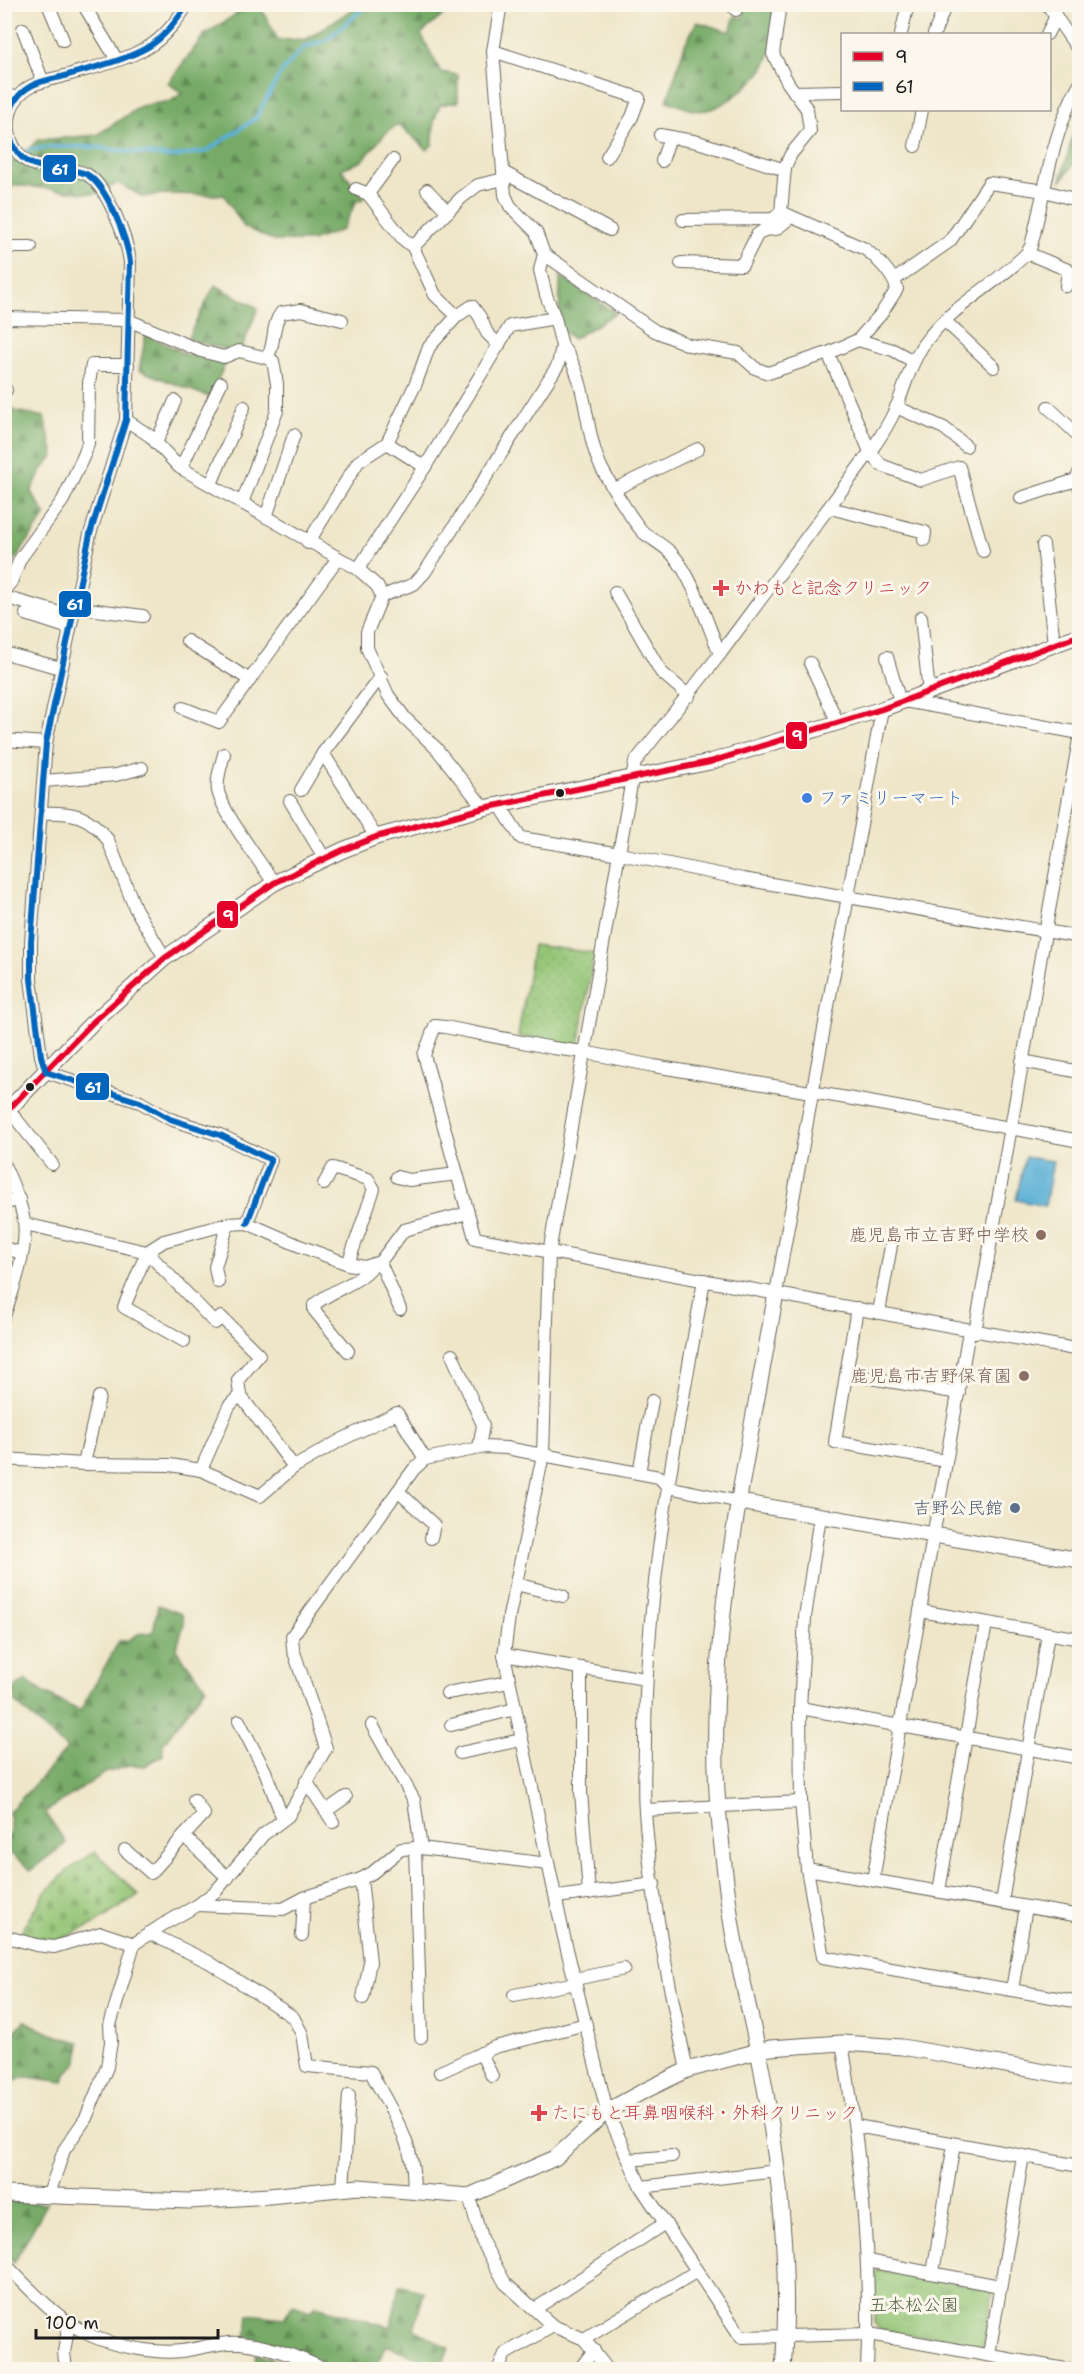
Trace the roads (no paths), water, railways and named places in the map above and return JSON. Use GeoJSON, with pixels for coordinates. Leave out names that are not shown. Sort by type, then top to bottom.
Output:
{"type":"FeatureCollection","features":[{"type":"Feature","properties":{"kind":"street"},"geometry":{"type":"LineString","coordinates":[[48,4],[63,40]]}},
{"type":"Feature","properties":{"kind":"street"},"geometry":{"type":"LineString","coordinates":[[82,4],[117,60]]}},
{"type":"Feature","properties":{"kind":"street"},"geometry":{"type":"LineString","coordinates":[[46,1072],[32,980],[31,942],[46,743],[90,534],[126,420],[130,262],[128,247],[105,195],[95,181],[73,170],[46,168],[33,164],[19,155],[7,138],[8,119],[12,106],[30,86],[117,60],[149,47],[174,23],[188,4]]}},
{"type":"Feature","properties":{"kind":"street"},"geometry":{"type":"LineString","coordinates":[[501,4],[493,51],[506,195],[510,206],[536,232],[544,254],[540,270],[546,295],[562,346],[569,355],[581,389],[590,434],[601,467],[642,531],[673,554],[686,573],[720,654]]}},
{"type":"Feature","properties":{"kind":"street"},"geometry":{"type":"LineString","coordinates":[[681,263],[742,265],[757,235],[764,230],[776,229],[786,215],[785,170],[791,154],[810,131],[807,109],[773,54],[780,4]]}},
{"type":"Feature","properties":{"kind":"street"},"geometry":{"type":"LineString","coordinates":[[901,33],[908,4]]}},
{"type":"Feature","properties":{"kind":"street"},"geometry":{"type":"LineString","coordinates":[[934,33],[946,4]]}},
{"type":"Feature","properties":{"kind":"street"},"geometry":{"type":"LineString","coordinates":[[1047,4],[1080,52]]}},
{"type":"Feature","properties":{"kind":"street"},"geometry":{"type":"LineString","coordinates":[[1048,33],[1056,16]]}},
{"type":"Feature","properties":{"kind":"street"},"geometry":{"type":"LineString","coordinates":[[23,29],[43,82]]}},
{"type":"Feature","properties":{"kind":"street"},"geometry":{"type":"LineString","coordinates":[[493,51],[639,98],[632,117],[607,157]]}},
{"type":"Feature","properties":{"kind":"street"},"geometry":{"type":"LineString","coordinates":[[1071,2370],[869,2334],[741,2337],[641,2187],[607,2111],[548,1864],[504,1655],[516,1584],[543,1455],[549,1253],[635,762],[689,696],[870,452],[896,408],[913,361],[936,328],[1027,254],[1031,246],[1059,134],[1072,96],[1080,83]]}},
{"type":"Feature","properties":{"kind":"street"},"geometry":{"type":"LineString","coordinates":[[795,92],[841,91]]}},
{"type":"Feature","properties":{"kind":"street"},"geometry":{"type":"LineString","coordinates":[[4,93],[17,99]]}},
{"type":"Feature","properties":{"kind":"street"},"geometry":{"type":"LineString","coordinates":[[915,146],[922,111]]}},
{"type":"Feature","properties":{"kind":"street"},"geometry":{"type":"LineString","coordinates":[[662,161],[665,136],[698,142],[785,170]]}},
{"type":"Feature","properties":{"kind":"street"},"geometry":{"type":"LineString","coordinates":[[393,160],[362,191],[403,239],[413,247],[435,295],[458,316]]}},
{"type":"Feature","properties":{"kind":"street"},"geometry":{"type":"LineString","coordinates":[[413,247],[478,185],[503,175],[610,230]]}},
{"type":"Feature","properties":{"kind":"street"},"geometry":{"type":"LineString","coordinates":[[894,280],[950,241],[989,183],[1045,191],[1080,201]]}},
{"type":"Feature","properties":{"kind":"street"},"geometry":{"type":"LineString","coordinates":[[427,190],[448,212]]}},
{"type":"Feature","properties":{"kind":"street"},"geometry":{"type":"LineString","coordinates":[[544,254],[655,331],[688,345],[738,353],[755,368],[768,373],[828,353],[858,340],[892,299],[897,289],[894,280],[865,249],[786,215],[773,219],[683,220]]}},
{"type":"Feature","properties":{"kind":"street"},"geometry":{"type":"LineString","coordinates":[[4,247],[31,247]]}},
{"type":"Feature","properties":{"kind":"street"},"geometry":{"type":"LineString","coordinates":[[1027,254],[1068,270],[1066,286]]}},
{"type":"Feature","properties":{"kind":"street"},"geometry":{"type":"LineString","coordinates":[[308,543],[357,462],[387,443],[416,383],[429,346],[458,316],[472,306],[487,333],[499,345]]}},
{"type":"Feature","properties":{"kind":"street"},"geometry":{"type":"LineString","coordinates":[[267,358],[272,350],[277,319],[281,313],[301,310],[342,320]]}},
{"type":"Feature","properties":{"kind":"street"},"geometry":{"type":"LineString","coordinates":[[4,318],[128,320],[201,351],[224,357],[239,351],[273,361],[277,384],[277,411],[242,503]]}},
{"type":"Feature","properties":{"kind":"street"},"geometry":{"type":"LineString","coordinates":[[358,569],[425,467],[510,326],[555,318]]}},
{"type":"Feature","properties":{"kind":"street"},"geometry":{"type":"LineString","coordinates":[[945,321],[994,367]]}},
{"type":"Feature","properties":{"kind":"street"},"geometry":{"type":"LineString","coordinates":[[858,340],[893,350],[913,361]]}},
{"type":"Feature","properties":{"kind":"street"},"geometry":{"type":"LineString","coordinates":[[484,808],[436,748],[405,718],[388,695],[366,648],[367,632],[382,596],[414,584],[425,572],[558,365],[562,346]]}},
{"type":"Feature","properties":{"kind":"street"},"geometry":{"type":"LineString","coordinates":[[828,353],[870,452],[881,465],[921,480],[959,467],[983,551]]}},
{"type":"Feature","properties":{"kind":"street"},"geometry":{"type":"LineString","coordinates":[[4,590],[11,582],[20,559],[63,500],[85,453],[88,443],[89,383],[92,365],[128,365]]}},
{"type":"Feature","properties":{"kind":"street"},"geometry":{"type":"LineString","coordinates":[[181,468],[221,382]]}},
{"type":"Feature","properties":{"kind":"street"},"geometry":{"type":"LineString","coordinates":[[156,443],[175,401]]}},
{"type":"Feature","properties":{"kind":"street"},"geometry":{"type":"LineString","coordinates":[[211,484],[244,407]]}},
{"type":"Feature","properties":{"kind":"street"},"geometry":{"type":"LineString","coordinates":[[1048,407],[1080,437]]}},
{"type":"Feature","properties":{"kind":"street"},"geometry":{"type":"LineString","coordinates":[[896,408],[944,429],[966,446]]}},
{"type":"Feature","properties":{"kind":"street"},"geometry":{"type":"LineString","coordinates":[[126,420],[150,436],[181,468],[308,543],[358,569],[377,586],[382,596]]}},
{"type":"Feature","properties":{"kind":"street"},"geometry":{"type":"LineString","coordinates":[[266,517],[294,435]]}},
{"type":"Feature","properties":{"kind":"street"},"geometry":{"type":"LineString","coordinates":[[387,443],[425,467]]}},
{"type":"Feature","properties":{"kind":"street"},"geometry":{"type":"LineString","coordinates":[[615,489],[698,449]]}},
{"type":"Feature","properties":{"kind":"street"},"geometry":{"type":"LineString","coordinates":[[1021,498],[1078,480]]}},
{"type":"Feature","properties":{"kind":"street"},"geometry":{"type":"LineString","coordinates":[[830,508],[925,532],[924,540]]}},
{"type":"Feature","properties":{"kind":"street"},"geometry":{"type":"LineString","coordinates":[[1043,545],[1054,644]]}},
{"type":"Feature","properties":{"kind":"street"},"geometry":{"type":"LineString","coordinates":[[183,708],[219,722],[338,558]]}},
{"type":"Feature","properties":{"kind":"street"},"geometry":{"type":"LineString","coordinates":[[615,592],[661,672],[689,696]]}},
{"type":"Feature","properties":{"kind":"street"},"geometry":{"type":"LineString","coordinates":[[4,597],[71,617]]}},
{"type":"Feature","properties":{"kind":"street"},"geometry":{"type":"LineString","coordinates":[[26,614],[71,617],[143,616]]}},
{"type":"Feature","properties":{"kind":"street"},"geometry":{"type":"LineString","coordinates":[[921,617],[929,692]]}},
{"type":"Feature","properties":{"kind":"street"},"geometry":{"type":"LineString","coordinates":[[52,1164],[7,1112],[92,1023],[165,958],[274,883],[376,837],[499,804],[710,762],[882,709],[1080,635]]}},
{"type":"Feature","properties":{"kind":"street"},"geometry":{"type":"LineString","coordinates":[[188,641],[250,680]]}},
{"type":"Feature","properties":{"kind":"street"},"geometry":{"type":"LineString","coordinates":[[8,654],[61,668]]}},
{"type":"Feature","properties":{"kind":"street"},"geometry":{"type":"LineString","coordinates":[[887,657],[902,701]]}},
{"type":"Feature","properties":{"kind":"street"},"geometry":{"type":"LineString","coordinates":[[810,663],[838,723]]}},
{"type":"Feature","properties":{"kind":"street"},"geometry":{"type":"LineString","coordinates":[[301,790],[323,753],[381,676]]}},
{"type":"Feature","properties":{"kind":"street"},"geometry":{"type":"LineString","coordinates":[[873,1880],[946,1461],[1011,1128],[1080,733],[902,701]]}},
{"type":"Feature","properties":{"kind":"street"},"geometry":{"type":"LineString","coordinates":[[783,2370],[786,2335],[785,2253],[777,2171],[758,2051],[725,1877],[718,1805],[717,1686],[724,1609],[740,1502],[882,709]]}},
{"type":"Feature","properties":{"kind":"street"},"geometry":{"type":"LineString","coordinates":[[4,740],[46,743]]}},
{"type":"Feature","properties":{"kind":"street"},"geometry":{"type":"LineString","coordinates":[[323,753],[376,837]]}},
{"type":"Feature","properties":{"kind":"street"},"geometry":{"type":"LineString","coordinates":[[224,754],[218,779],[224,807],[274,883]]}},
{"type":"Feature","properties":{"kind":"street"},"geometry":{"type":"LineString","coordinates":[[44,781],[116,775],[142,768]]}},
{"type":"Feature","properties":{"kind":"street"},"geometry":{"type":"LineString","coordinates":[[290,801],[325,859]]}},
{"type":"Feature","properties":{"kind":"street"},"geometry":{"type":"LineString","coordinates":[[499,804],[521,838],[1080,937]]}},
{"type":"Feature","properties":{"kind":"street"},"geometry":{"type":"LineString","coordinates":[[41,813],[67,812],[81,816],[101,830],[108,840],[135,908],[165,958]]}},
{"type":"Feature","properties":{"kind":"street"},"geometry":{"type":"LineString","coordinates":[[1080,1141],[435,1026],[424,1055],[475,1238],[1080,1350]]}},
{"type":"Feature","properties":{"kind":"street"},"geometry":{"type":"LineString","coordinates":[[1022,1061],[1080,1072]]}},
{"type":"Feature","properties":{"kind":"street"},"geometry":{"type":"LineString","coordinates":[[46,1072],[140,1102],[170,1119],[220,1135],[271,1160],[247,1223]]}},
{"type":"Feature","properties":{"kind":"street"},"geometry":{"type":"LineString","coordinates":[[4,1165],[19,1199],[25,1224],[22,1253],[4,1316]]}},
{"type":"Feature","properties":{"kind":"street"},"geometry":{"type":"LineString","coordinates":[[324,1184],[333,1168],[368,1179],[374,1189],[348,1264]]}},
{"type":"Feature","properties":{"kind":"street"},"geometry":{"type":"LineString","coordinates":[[398,1177],[409,1180],[457,1174]]}},
{"type":"Feature","properties":{"kind":"street"},"geometry":{"type":"LineString","coordinates":[[4,1204],[19,1199]]}},
{"type":"Feature","properties":{"kind":"street"},"geometry":{"type":"LineString","coordinates":[[348,1351],[314,1310],[314,1305],[323,1297],[368,1273],[404,1230],[468,1213]]}},
{"type":"Feature","properties":{"kind":"street"},"geometry":{"type":"LineString","coordinates":[[184,1341],[124,1307],[147,1252],[164,1241],[228,1224],[247,1223],[348,1264],[365,1267],[377,1263]]}},
{"type":"Feature","properties":{"kind":"street"},"geometry":{"type":"LineString","coordinates":[[25,1224],[147,1252],[215,1323],[222,1317],[259,1355],[238,1380],[240,1395],[294,1467]]}},
{"type":"Feature","properties":{"kind":"street"},"geometry":{"type":"LineString","coordinates":[[218,1282],[215,1267],[228,1224]]}},
{"type":"Feature","properties":{"kind":"street"},"geometry":{"type":"LineString","coordinates":[[879,1312],[893,1235]]}},
{"type":"Feature","properties":{"kind":"street"},"geometry":{"type":"LineString","coordinates":[[4,1248],[22,1253]]}},
{"type":"Feature","properties":{"kind":"street"},"geometry":{"type":"LineString","coordinates":[[377,1263],[400,1309]]}},
{"type":"Feature","properties":{"kind":"street"},"geometry":{"type":"LineString","coordinates":[[687,2070],[667,1976],[645,1810],[645,1679],[651,1598],[704,1280]]}},
{"type":"Feature","properties":{"kind":"street"},"geometry":{"type":"LineString","coordinates":[[857,1308],[835,1442],[946,1461]]}},
{"type":"Feature","properties":{"kind":"street"},"geometry":{"type":"LineString","coordinates":[[452,1355],[483,1425],[479,1448]]}},
{"type":"Feature","properties":{"kind":"street"},"geometry":{"type":"LineString","coordinates":[[847,1374],[959,1393]]}},
{"type":"Feature","properties":{"kind":"street"},"geometry":{"type":"LineString","coordinates":[[201,1470],[229,1407],[240,1395]]}},
{"type":"Feature","properties":{"kind":"street"},"geometry":{"type":"LineString","coordinates":[[84,1464],[99,1397]]}},
{"type":"Feature","properties":{"kind":"street"},"geometry":{"type":"LineString","coordinates":[[639,1473],[652,1401]]}},
{"type":"Feature","properties":{"kind":"street"},"geometry":{"type":"LineString","coordinates":[[4,1459],[84,1464],[170,1465],[201,1470],[260,1496],[294,1467],[341,1440],[397,1413],[425,1459]]}},
{"type":"Feature","properties":{"kind":"street"},"geometry":{"type":"LineString","coordinates":[[49,2194],[64,2150],[86,2118],[107,2067],[111,2042],[110,2025],[134,1944],[198,1905],[228,1878],[263,1835],[283,1819],[298,1799],[326,1748],[293,1649],[292,1636],[414,1469],[425,1459],[479,1448],[507,1448],[659,1477],[668,1487],[740,1502],[1080,1560]]}},
{"type":"Feature","properties":{"kind":"street"},"geometry":{"type":"LineString","coordinates":[[398,1491],[434,1525],[431,1538]]}},
{"type":"Feature","properties":{"kind":"street"},"geometry":{"type":"LineString","coordinates":[[820,1516],[805,1617],[801,1708],[801,1802],[807,1869],[823,1957],[1080,2002]]}},
{"type":"Feature","properties":{"kind":"street"},"geometry":{"type":"LineString","coordinates":[[516,1584],[563,1596]]}},
{"type":"Feature","properties":{"kind":"street"},"geometry":{"type":"LineString","coordinates":[[920,1611],[1080,1639]]}},
{"type":"Feature","properties":{"kind":"street"},"geometry":{"type":"LineString","coordinates":[[939,1891],[986,1623]]}},
{"type":"Feature","properties":{"kind":"street"},"geometry":{"type":"LineString","coordinates":[[1002,1902],[1048,1634]]}},
{"type":"Feature","properties":{"kind":"street"},"geometry":{"type":"LineString","coordinates":[[504,1655],[645,1679]]}},
{"type":"Feature","properties":{"kind":"street"},"geometry":{"type":"LineString","coordinates":[[581,1668],[581,1792],[589,1893]]}},
{"type":"Feature","properties":{"kind":"street"},"geometry":{"type":"LineString","coordinates":[[447,1693],[509,1682]]}},
{"type":"Feature","properties":{"kind":"street"},"geometry":{"type":"LineString","coordinates":[[801,1708],[1080,1758]]}},
{"type":"Feature","properties":{"kind":"street"},"geometry":{"type":"LineString","coordinates":[[451,1725],[515,1709]]}},
{"type":"Feature","properties":{"kind":"street"},"geometry":{"type":"LineString","coordinates":[[239,1721],[265,1771],[283,1819]]}},
{"type":"Feature","properties":{"kind":"street"},"geometry":{"type":"LineString","coordinates":[[372,1725],[414,1800],[418,1848],[421,2037]]}},
{"type":"Feature","properties":{"kind":"street"},"geometry":{"type":"LineString","coordinates":[[460,1753],[521,1740]]}},
{"type":"Feature","properties":{"kind":"street"},"geometry":{"type":"LineString","coordinates":[[306,1781],[329,1817],[346,1797]]}},
{"type":"Feature","properties":{"kind":"street"},"geometry":{"type":"LineString","coordinates":[[125,1850],[151,1873],[204,1814],[194,1800]]}},
{"type":"Feature","properties":{"kind":"street"},"geometry":{"type":"LineString","coordinates":[[645,1810],[801,1802]]}},
{"type":"Feature","properties":{"kind":"street"},"geometry":{"type":"LineString","coordinates":[[184,1836],[228,1878]]}},
{"type":"Feature","properties":{"kind":"street"},"geometry":{"type":"LineString","coordinates":[[198,1905],[283,1909],[304,1898],[361,1880],[401,1849],[418,1848],[548,1864]]}},
{"type":"Feature","properties":{"kind":"street"},"geometry":{"type":"LineString","coordinates":[[807,1869],[1080,1916]]}},
{"type":"Feature","properties":{"kind":"street"},"geometry":{"type":"LineString","coordinates":[[361,1880],[370,1962],[363,1998]]}},
{"type":"Feature","properties":{"kind":"street"},"geometry":{"type":"LineString","coordinates":[[557,1897],[654,1884]]}},
{"type":"Feature","properties":{"kind":"street"},"geometry":{"type":"LineString","coordinates":[[302,1935],[304,1898]]}},
{"type":"Feature","properties":{"kind":"street"},"geometry":{"type":"LineString","coordinates":[[1012,1990],[1026,1907]]}},
{"type":"Feature","properties":{"kind":"street"},"geometry":{"type":"LineString","coordinates":[[4,1936],[36,1945],[54,1947],[101,1933],[134,1944]]}},
{"type":"Feature","properties":{"kind":"street"},"geometry":{"type":"LineString","coordinates":[[149,1933],[209,1962],[293,2017],[302,2034],[307,2066],[371,2072],[410,2148],[415,2173],[413,2190]]}},
{"type":"Feature","properties":{"kind":"street"},"geometry":{"type":"LineString","coordinates":[[514,1995],[624,1969]]}},
{"type":"Feature","properties":{"kind":"street"},"geometry":{"type":"LineString","coordinates":[[440,2072],[495,2046],[586,2024]]}},
{"type":"Feature","properties":{"kind":"street"},"geometry":{"type":"LineString","coordinates":[[842,2043],[856,2126],[867,2261],[869,2334],[867,2370]]}},
{"type":"Feature","properties":{"kind":"street"},"geometry":{"type":"LineString","coordinates":[[4,2194],[49,2194],[85,2199],[189,2201],[343,2188],[413,2190],[469,2196],[555,2158],[607,2111],[687,2070],[758,2051],[842,2043],[913,2048],[1080,2078]]}},
{"type":"Feature","properties":{"kind":"street"},"geometry":{"type":"LineString","coordinates":[[482,2053],[492,2076]]}},
{"type":"Feature","properties":{"kind":"street"},"geometry":{"type":"LineString","coordinates":[[343,2188],[349,2095]]}},
{"type":"Feature","properties":{"kind":"street"},"geometry":{"type":"LineString","coordinates":[[856,2126],[1080,2166]]}},
{"type":"Feature","properties":{"kind":"street"},"geometry":{"type":"LineString","coordinates":[[933,2273],[954,2144]]}},
{"type":"Feature","properties":{"kind":"street"},"geometry":{"type":"LineString","coordinates":[[629,2160],[672,2156]]}},
{"type":"Feature","properties":{"kind":"street"},"geometry":{"type":"LineString","coordinates":[[989,2354],[1023,2156]]}},
{"type":"Feature","properties":{"kind":"street"},"geometry":{"type":"LineString","coordinates":[[641,2187],[777,2171]]}},
{"type":"Feature","properties":{"kind":"street"},"geometry":{"type":"LineString","coordinates":[[469,2196],[482,2241],[505,2283],[554,2326],[584,2339],[608,2370]]}},
{"type":"Feature","properties":{"kind":"street"},"geometry":{"type":"LineString","coordinates":[[535,2309],[665,2223]]}},
{"type":"Feature","properties":{"kind":"street"},"geometry":{"type":"LineString","coordinates":[[867,2261],[1000,2286]]}},
{"type":"Feature","properties":{"kind":"street"},"geometry":{"type":"LineString","coordinates":[[4,2263],[49,2308],[92,2336],[117,2344],[163,2352],[179,2352],[238,2343],[290,2353],[326,2370]]}},
{"type":"Feature","properties":{"kind":"street"},"geometry":{"type":"LineString","coordinates":[[584,2339],[697,2271]]}},
{"type":"Feature","properties":{"kind":"street"},"geometry":{"type":"LineString","coordinates":[[66,2370],[64,2352],[69,2323]]}},
{"type":"Feature","properties":{"kind":"street"},"geometry":{"type":"LineString","coordinates":[[498,2370],[505,2354],[554,2326]]}},
{"type":"Feature","properties":{"kind":"street"},"geometry":{"type":"LineString","coordinates":[[579,2370],[594,2350]]}},
{"type":"Feature","properties":{"kind":"water"},"geometry":{"type":"Polygon","coordinates":[[[1025,1157],[1053,1161],[1045,1206],[1016,1200],[1025,1157]]]}},
{"type":"Feature","properties":{"kind":"waterway"},"geometry":{"type":"LineString","coordinates":[[28,150],[50,147],[94,147],[171,157],[207,151],[256,118],[280,74],[303,48],[326,40],[369,4]]}},
{"type":"Feature","properties":{"kind":"place","name":"かわもと記念クリニック"},"geometry":{"type":"Point","coordinates":[721,588]}},
{"type":"Feature","properties":{"kind":"place","name":"ファミリーマート"},"geometry":{"type":"Point","coordinates":[807,798]}},
{"type":"Feature","properties":{"kind":"place","name":"鹿児島市立吉野中学校"},"geometry":{"type":"Point","coordinates":[1041,1235]}},
{"type":"Feature","properties":{"kind":"place","name":"鹿児島市吉野保育園"},"geometry":{"type":"Point","coordinates":[1024,1376]}},
{"type":"Feature","properties":{"kind":"place","name":"吉野公民館"},"geometry":{"type":"Point","coordinates":[1015,1508]}},
{"type":"Feature","properties":{"kind":"place","name":"たにもと耳鼻咽喉科・外科クリニック"},"geometry":{"type":"Point","coordinates":[539,2113]}},
{"type":"Feature","properties":{"kind":"park label","name":"五本松公園"},"geometry":{"type":"Point","coordinates":[914,2305]}}]}
